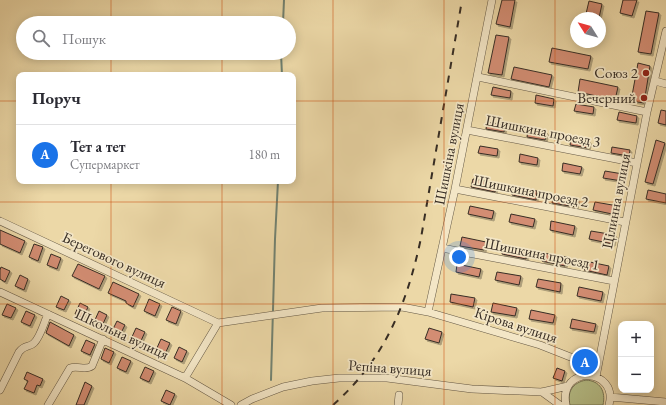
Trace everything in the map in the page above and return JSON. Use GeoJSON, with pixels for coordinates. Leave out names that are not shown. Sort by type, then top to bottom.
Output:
{"type":"FeatureCollection","features":[{"type":"Feature","properties":{"kind":"street","name":"Шишкіна вулиця"},"geometry":{"type":"LineString","coordinates":[[428,312],[456,189],[492,0]]}},
{"type":"Feature","properties":{"kind":"street","name":"Цілинна вулиця"},"geometry":{"type":"LineString","coordinates":[[596,377],[647,112],[666,32]]}},
{"type":"Feature","properties":{"kind":"street"},"geometry":{"type":"LineString","coordinates":[[478,77],[647,112]]}},
{"type":"Feature","properties":{"kind":"street"},"geometry":{"type":"LineString","coordinates":[[655,81],[666,84]]}},
{"type":"Feature","properties":{"kind":"street","name":"Шишкина проезд 3"},"geometry":{"type":"LineString","coordinates":[[467,130],[637,163]]}},
{"type":"Feature","properties":{"kind":"street","name":"Шишкина проезд 2"},"geometry":{"type":"LineString","coordinates":[[456,189],[625,222]]}},
{"type":"Feature","properties":{"kind":"street","name":"Берегового вулиця"},"geometry":{"type":"LineString","coordinates":[[0,221],[218,323]]}},
{"type":"Feature","properties":{"kind":"street","name":"Шишкина проезд 1"},"geometry":{"type":"LineString","coordinates":[[442,248],[614,281]]}},
{"type":"Feature","properties":{"kind":"street","name":"Школьна вулиця"},"geometry":{"type":"LineString","coordinates":[[0,292],[186,378],[231,405]]}},
{"type":"Feature","properties":{"kind":"street","name":"Кірова вулиця"},"geometry":{"type":"LineString","coordinates":[[218,323],[322,308],[402,307],[428,312],[540,345],[573,358],[582,364],[586,369],[586,375]]}},
{"type":"Feature","properties":{"kind":"street"},"geometry":{"type":"LineString","coordinates":[[0,390],[22,347],[33,344],[37,340],[48,314]]}},
{"type":"Feature","properties":{"kind":"street"},"geometry":{"type":"LineString","coordinates":[[186,378],[218,323]]}},
{"type":"Feature","properties":{"kind":"street"},"geometry":{"type":"LineString","coordinates":[[48,405],[70,368],[74,366],[89,368],[92,366],[103,339]]}},
{"type":"Feature","properties":{"kind":"street"},"geometry":{"type":"LineString","coordinates":[[586,375],[596,377],[606,385],[610,397],[609,405]]}},
{"type":"Feature","properties":{"kind":"street","name":"Рєпіна вулиця"},"geometry":{"type":"LineString","coordinates":[[241,405],[283,387],[312,381],[339,378],[387,378],[472,389],[542,392],[568,386],[577,378],[586,375]]}},
{"type":"Feature","properties":{"kind":"street"},"geometry":{"type":"LineString","coordinates":[[566,405],[565,398],[568,386]]}},
{"type":"Feature","properties":{"kind":"street"},"geometry":{"type":"LineString","coordinates":[[542,392],[560,405]]}},
{"type":"Feature","properties":{"kind":"street"},"geometry":{"type":"LineString","coordinates":[[398,405],[399,395]]}},
{"type":"Feature","properties":{"kind":"street"},"geometry":{"type":"LineString","coordinates":[[610,397],[666,402]]}},
{"type":"Feature","properties":{"kind":"green space"},"geometry":{"type":"Polygon","coordinates":[[[586,380],[595,382],[601,388],[604,395],[603,405],[570,405],[570,392],[577,383],[586,380]]]}},
{"type":"Feature","properties":{"kind":"building"},"geometry":{"type":"Polygon","coordinates":[[[502,0],[515,0],[510,27],[496,24],[502,0]]]}},
{"type":"Feature","properties":{"kind":"building"},"geometry":{"type":"Polygon","coordinates":[[[623,0],[637,0],[632,16],[620,13],[623,0]]]}},
{"type":"Feature","properties":{"kind":"building"},"geometry":{"type":"Polygon","coordinates":[[[589,1],[602,4],[600,12],[586,12],[589,1]]]}},
{"type":"Feature","properties":{"kind":"building"},"geometry":{"type":"Polygon","coordinates":[[[646,11],[659,13],[651,54],[638,52],[646,11]]]}},
{"type":"Feature","properties":{"kind":"building"},"geometry":{"type":"Polygon","coordinates":[[[496,35],[509,37],[502,75],[488,73],[496,35]]]}},
{"type":"Feature","properties":{"kind":"building"},"geometry":{"type":"Polygon","coordinates":[[[552,48],[591,56],[588,69],[549,62],[552,48]]]}},
{"type":"Feature","properties":{"kind":"building"},"geometry":{"type":"Polygon","coordinates":[[[638,63],[650,66],[644,103],[631,101],[638,63]]]}},
{"type":"Feature","properties":{"kind":"building"},"geometry":{"type":"Polygon","coordinates":[[[514,67],[552,75],[549,87],[511,79],[514,67]]]}},
{"type":"Feature","properties":{"kind":"building"},"geometry":{"type":"Polygon","coordinates":[[[580,79],[618,87],[615,100],[578,92],[580,79]]]}},
{"type":"Feature","properties":{"kind":"building"},"geometry":{"type":"Polygon","coordinates":[[[493,87],[511,91],[510,98],[491,95],[493,87]]]}},
{"type":"Feature","properties":{"kind":"building"},"geometry":{"type":"Polygon","coordinates":[[[536,95],[554,99],[553,106],[535,103],[536,95]]]}},
{"type":"Feature","properties":{"kind":"building"},"geometry":{"type":"Polygon","coordinates":[[[576,104],[594,107],[593,114],[574,111],[576,104]]]}},
{"type":"Feature","properties":{"kind":"building"},"geometry":{"type":"Polygon","coordinates":[[[661,110],[666,111],[666,125],[658,123],[661,110]]]}},
{"type":"Feature","properties":{"kind":"building"},"geometry":{"type":"Polygon","coordinates":[[[619,112],[637,116],[636,123],[617,120],[619,112]]]}},
{"type":"Feature","properties":{"kind":"building"},"geometry":{"type":"Polygon","coordinates":[[[487,122],[505,125],[504,132],[486,129],[487,122]]]}},
{"type":"Feature","properties":{"kind":"building"},"geometry":{"type":"Polygon","coordinates":[[[528,130],[547,133],[545,140],[527,137],[528,130]]]}},
{"type":"Feature","properties":{"kind":"building"},"geometry":{"type":"Polygon","coordinates":[[[571,139],[590,142],[588,148],[570,145],[571,139]]]}},
{"type":"Feature","properties":{"kind":"building"},"geometry":{"type":"Polygon","coordinates":[[[656,140],[665,143],[653,184],[645,182],[656,140]]]}},
{"type":"Feature","properties":{"kind":"building"},"geometry":{"type":"Polygon","coordinates":[[[480,146],[498,149],[497,156],[478,153],[480,146]]]}},
{"type":"Feature","properties":{"kind":"building"},"geometry":{"type":"Polygon","coordinates":[[[612,147],[630,150],[629,156],[611,153],[612,147]]]}},
{"type":"Feature","properties":{"kind":"building"},"geometry":{"type":"Polygon","coordinates":[[[520,154],[538,158],[537,165],[519,162],[520,154]]]}},
{"type":"Feature","properties":{"kind":"building"},"geometry":{"type":"Polygon","coordinates":[[[563,163],[582,167],[580,174],[562,171],[563,163]]]}},
{"type":"Feature","properties":{"kind":"building"},"geometry":{"type":"Polygon","coordinates":[[[605,171],[623,174],[622,181],[603,178],[605,171]]]}},
{"type":"Feature","properties":{"kind":"building"},"geometry":{"type":"Polygon","coordinates":[[[473,179],[497,183],[495,192],[471,187],[473,179]]]}},
{"type":"Feature","properties":{"kind":"building"},"geometry":{"type":"Polygon","coordinates":[[[514,186],[537,191],[536,200],[512,195],[514,186]]]}},
{"type":"Feature","properties":{"kind":"building"},"geometry":{"type":"Polygon","coordinates":[[[648,190],[666,194],[666,203],[646,199],[648,190]]]}},
{"type":"Feature","properties":{"kind":"building"},"geometry":{"type":"Polygon","coordinates":[[[554,195],[578,199],[576,207],[552,203],[554,195]]]}},
{"type":"Feature","properties":{"kind":"building"},"geometry":{"type":"Polygon","coordinates":[[[595,202],[618,206],[617,215],[593,210],[595,202]]]}},
{"type":"Feature","properties":{"kind":"building"},"geometry":{"type":"Polygon","coordinates":[[[470,206],[494,211],[492,219],[468,214],[470,206]]]}},
{"type":"Feature","properties":{"kind":"building"},"geometry":{"type":"Polygon","coordinates":[[[511,214],[535,219],[533,227],[509,222],[511,214]]]}},
{"type":"Feature","properties":{"kind":"building"},"geometry":{"type":"Polygon","coordinates":[[[551,221],[575,226],[573,235],[550,230],[551,221]]]}},
{"type":"Feature","properties":{"kind":"building"},"geometry":{"type":"Polygon","coordinates":[[[0,230],[25,241],[20,253],[0,244],[0,230]]]}},
{"type":"Feature","properties":{"kind":"building"},"geometry":{"type":"Polygon","coordinates":[[[591,231],[615,235],[613,244],[589,239],[591,231]]]}},
{"type":"Feature","properties":{"kind":"building"},"geometry":{"type":"Polygon","coordinates":[[[462,237],[486,242],[484,250],[460,246],[462,237]]]}},
{"type":"Feature","properties":{"kind":"building"},"geometry":{"type":"Polygon","coordinates":[[[34,244],[43,247],[38,261],[29,257],[34,244]]]}},
{"type":"Feature","properties":{"kind":"building"},"geometry":{"type":"Polygon","coordinates":[[[504,245],[527,250],[526,259],[502,254],[504,245]]]}},
{"type":"Feature","properties":{"kind":"building"},"geometry":{"type":"Polygon","coordinates":[[[543,253],[567,257],[565,266],[542,261],[543,253]]]}},
{"type":"Feature","properties":{"kind":"building"},"geometry":{"type":"Polygon","coordinates":[[[51,254],[61,258],[57,269],[47,265],[51,254]]]}},
{"type":"Feature","properties":{"kind":"building"},"geometry":{"type":"Polygon","coordinates":[[[585,261],[609,266],[607,275],[584,270],[585,261]]]}},
{"type":"Feature","properties":{"kind":"building"},"geometry":{"type":"Polygon","coordinates":[[[78,264],[105,276],[99,289],[72,276],[78,264]]]}},
{"type":"Feature","properties":{"kind":"building"},"geometry":{"type":"Polygon","coordinates":[[[457,264],[481,269],[479,277],[456,272],[457,264]]]}},
{"type":"Feature","properties":{"kind":"building"},"geometry":{"type":"Polygon","coordinates":[[[1,267],[10,271],[5,282],[0,279],[1,267]]]}},
{"type":"Feature","properties":{"kind":"building"},"geometry":{"type":"Polygon","coordinates":[[[497,272],[521,276],[519,285],[495,280],[497,272]]]}},
{"type":"Feature","properties":{"kind":"building"},"geometry":{"type":"Polygon","coordinates":[[[20,275],[28,279],[24,290],[15,286],[20,275]]]}},
{"type":"Feature","properties":{"kind":"building"},"geometry":{"type":"Polygon","coordinates":[[[538,279],[561,283],[560,292],[536,287],[538,279]]]}},
{"type":"Feature","properties":{"kind":"building"},"geometry":{"type":"Polygon","coordinates":[[[113,282],[139,294],[133,307],[126,303],[126,301],[108,293],[113,282]]]}},
{"type":"Feature","properties":{"kind":"building"},"geometry":{"type":"Polygon","coordinates":[[[579,287],[603,292],[601,301],[577,296],[579,287]]]}},
{"type":"Feature","properties":{"kind":"building"},"geometry":{"type":"Polygon","coordinates":[[[451,294],[475,298],[473,307],[450,302],[451,294]]]}},
{"type":"Feature","properties":{"kind":"building"},"geometry":{"type":"Polygon","coordinates":[[[61,296],[69,300],[64,310],[56,307],[61,296]]]}},
{"type":"Feature","properties":{"kind":"building"},"geometry":{"type":"Polygon","coordinates":[[[149,299],[160,304],[155,316],[144,311],[149,299]]]}},
{"type":"Feature","properties":{"kind":"building"},"geometry":{"type":"Polygon","coordinates":[[[80,303],[88,307],[83,318],[75,314],[80,303]]]}},
{"type":"Feature","properties":{"kind":"building"},"geometry":{"type":"Polygon","coordinates":[[[493,303],[517,308],[515,316],[491,312],[493,303]]]}},
{"type":"Feature","properties":{"kind":"building"},"geometry":{"type":"Polygon","coordinates":[[[7,304],[16,308],[11,318],[2,315],[7,304]]]}},
{"type":"Feature","properties":{"kind":"building"},"geometry":{"type":"Polygon","coordinates":[[[172,307],[181,311],[176,324],[166,320],[172,307]]]}},
{"type":"Feature","properties":{"kind":"building"},"geometry":{"type":"Polygon","coordinates":[[[531,310],[555,315],[553,323],[529,319],[531,310]]]}},
{"type":"Feature","properties":{"kind":"building"},"geometry":{"type":"Polygon","coordinates":[[[26,311],[35,315],[30,326],[21,322],[26,311]]]}},
{"type":"Feature","properties":{"kind":"building"},"geometry":{"type":"Polygon","coordinates":[[[99,311],[107,315],[102,326],[94,322],[99,311]]]}},
{"type":"Feature","properties":{"kind":"building"},"geometry":{"type":"Polygon","coordinates":[[[572,319],[596,324],[594,332],[570,328],[572,319]]]}},
{"type":"Feature","properties":{"kind":"building"},"geometry":{"type":"Polygon","coordinates":[[[117,321],[125,325],[120,335],[112,331],[117,321]]]}},
{"type":"Feature","properties":{"kind":"building"},"geometry":{"type":"Polygon","coordinates":[[[50,322],[74,335],[69,346],[46,333],[50,322]]]}},
{"type":"Feature","properties":{"kind":"building"},"geometry":{"type":"Polygon","coordinates":[[[136,328],[145,332],[140,343],[131,339],[136,328]]]}},
{"type":"Feature","properties":{"kind":"building"},"geometry":{"type":"Polygon","coordinates":[[[429,328],[442,332],[439,343],[425,339],[429,328]]]}},
{"type":"Feature","properties":{"kind":"building"},"geometry":{"type":"Polygon","coordinates":[[[161,339],[170,343],[165,354],[156,350],[161,339]]]}},
{"type":"Feature","properties":{"kind":"building"},"geometry":{"type":"Polygon","coordinates":[[[86,340],[95,344],[90,355],[81,351],[86,340]]]}},
{"type":"Feature","properties":{"kind":"building"},"geometry":{"type":"Polygon","coordinates":[[[179,347],[187,351],[182,362],[174,358],[179,347]]]}},
{"type":"Feature","properties":{"kind":"building"},"geometry":{"type":"Polygon","coordinates":[[[105,348],[114,352],[109,363],[101,359],[105,348]]]}},
{"type":"Feature","properties":{"kind":"building"},"geometry":{"type":"Polygon","coordinates":[[[122,357],[131,361],[126,372],[117,368],[122,357]]]}},
{"type":"Feature","properties":{"kind":"building"},"geometry":{"type":"Polygon","coordinates":[[[145,367],[154,371],[149,382],[140,378],[145,367]]]}},
{"type":"Feature","properties":{"kind":"building"},"geometry":{"type":"Polygon","coordinates":[[[557,368],[565,371],[562,381],[553,378],[557,368]]]}},
{"type":"Feature","properties":{"kind":"building"},"geometry":{"type":"Polygon","coordinates":[[[27,372],[43,379],[40,386],[37,385],[34,393],[24,389],[28,381],[24,379],[27,372]]]}},
{"type":"Feature","properties":{"kind":"building"},"geometry":{"type":"Polygon","coordinates":[[[85,382],[92,386],[84,405],[76,405],[85,382]]]}},
{"type":"Feature","properties":{"kind":"building"},"geometry":{"type":"Polygon","coordinates":[[[166,390],[175,394],[170,405],[161,401],[166,390]]]}},
{"type":"Feature","properties":{"kind":"waterway"},"geometry":{"type":"LineString","coordinates":[[283,16],[284,0]]}},
{"type":"Feature","properties":{"kind":"waterway"},"geometry":{"type":"LineString","coordinates":[[281,60],[282,72]]}},
{"type":"Feature","properties":{"kind":"waterway"},"geometry":{"type":"LineString","coordinates":[[271,380],[278,184]]}},
{"type":"Feature","properties":{"kind":"railway"},"geometry":{"type":"LineString","coordinates":[[333,405],[367,369],[380,349],[401,308],[409,285],[421,238],[462,0]]}},
{"type":"Feature","properties":{"kind":"place","name":"Союз 2"},"geometry":{"type":"Point","coordinates":[646,73]}},
{"type":"Feature","properties":{"kind":"place","name":"Вечерний"},"geometry":{"type":"Point","coordinates":[644,98]}},
{"type":"Feature","properties":{"kind":"place","name":"Тет а тет"},"geometry":{"type":"Point","coordinates":[585,362]}}]}
